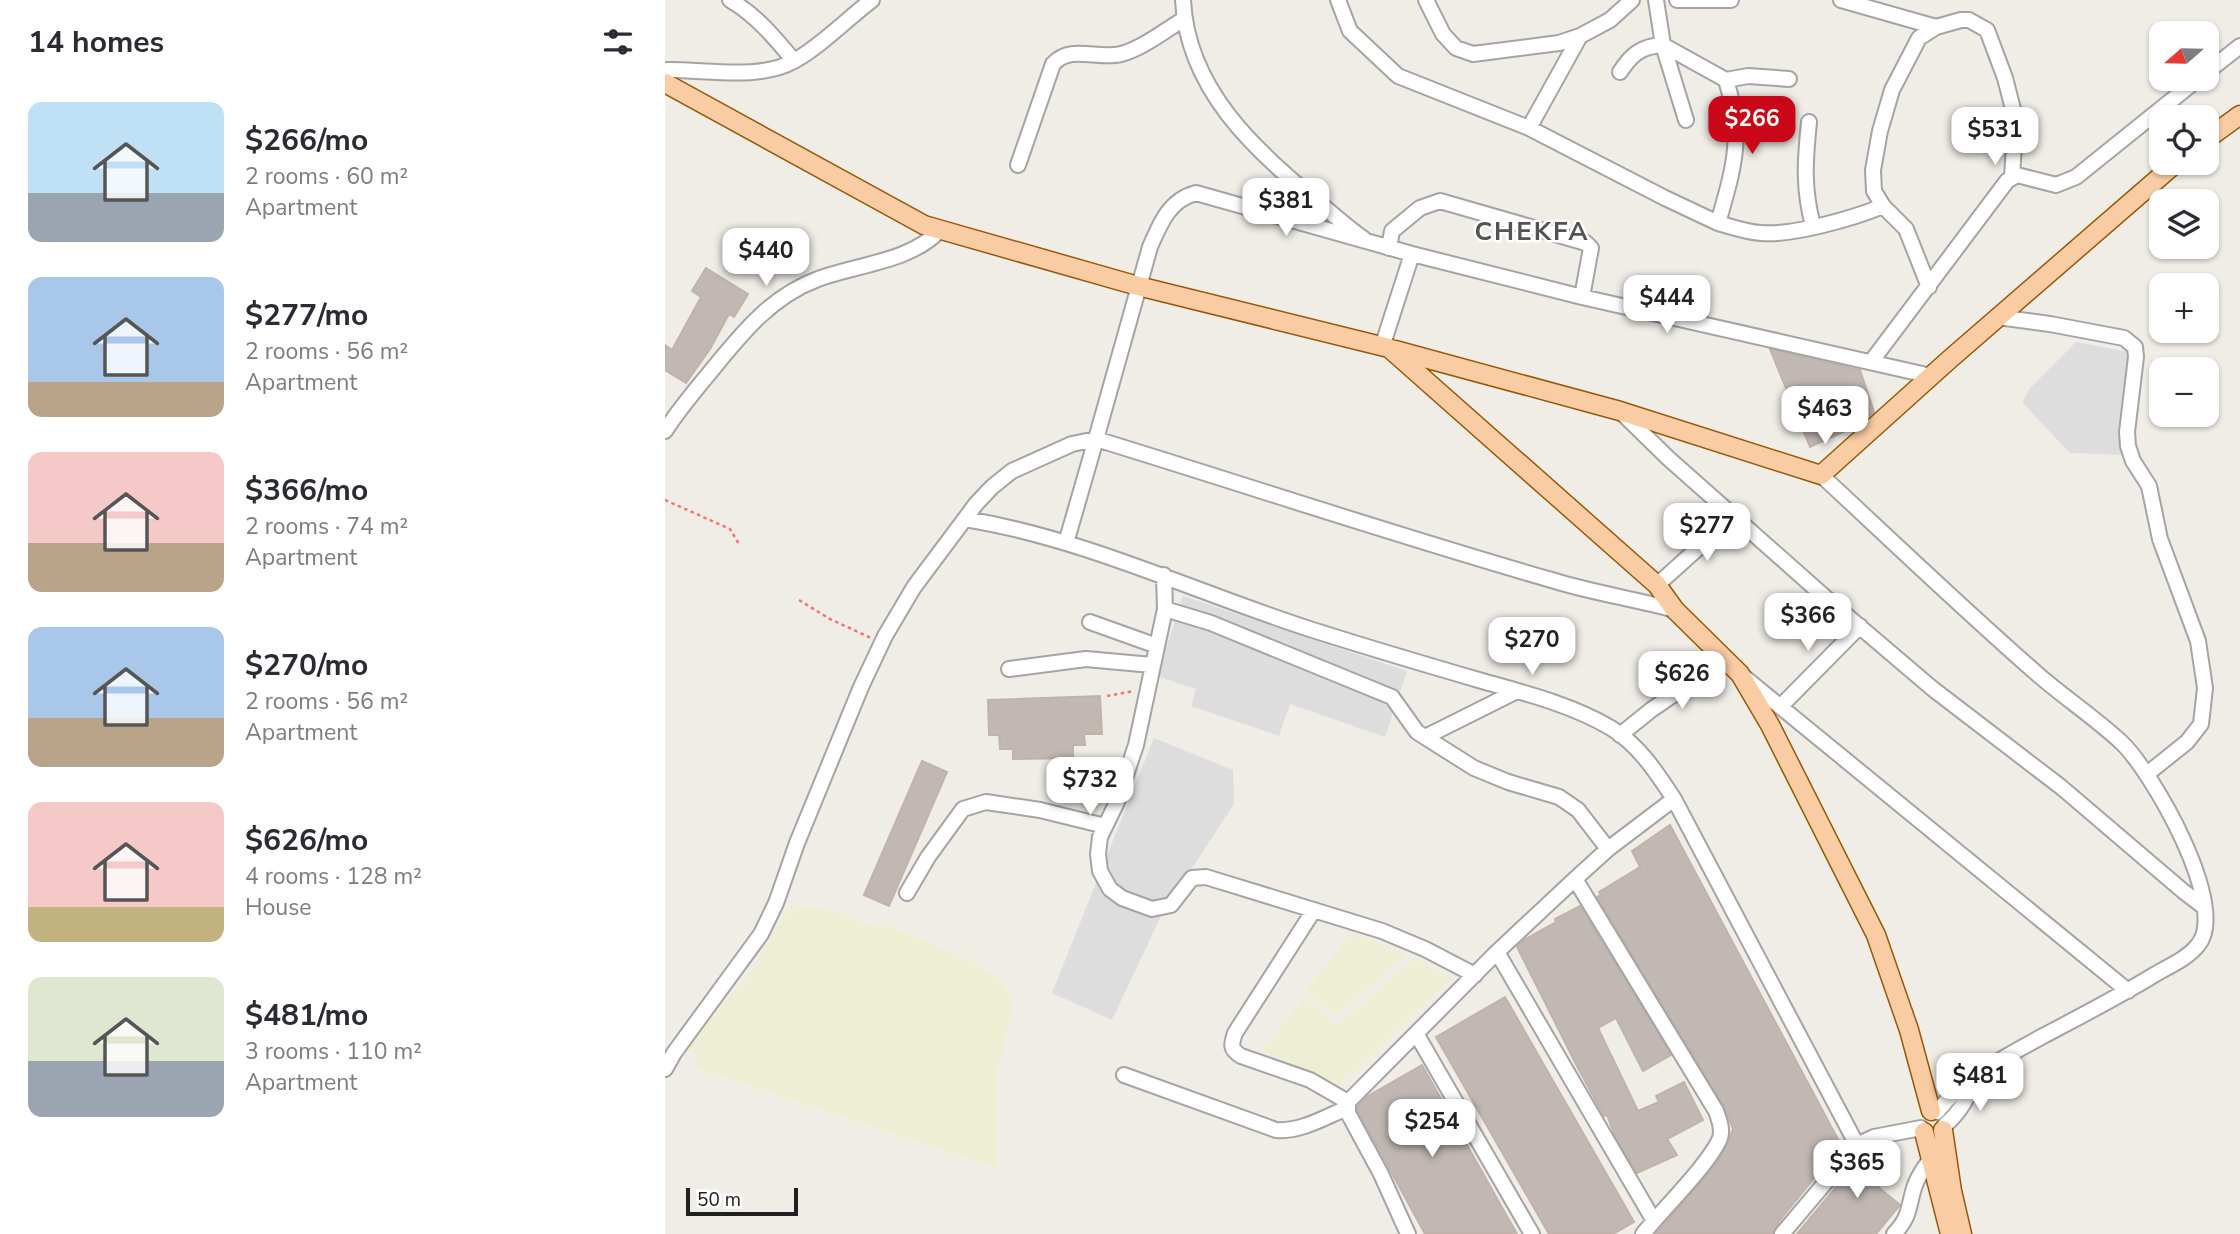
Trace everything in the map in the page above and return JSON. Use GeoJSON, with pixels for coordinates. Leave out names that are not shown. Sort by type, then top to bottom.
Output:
{"type":"FeatureCollection","features":[{"type":"Feature","properties":{"kind":"main road"},"geometry":{"type":"LineString","coordinates":[[665,83],[924,225],[1138,286],[1386,347],[1621,411],[1821,475],[2162,175]]}},
{"type":"Feature","properties":{"kind":"main road"},"geometry":{"type":"LineString","coordinates":[[2219,131],[2240,116]]}},
{"type":"Feature","properties":{"kind":"main road"},"geometry":{"type":"LineString","coordinates":[[1386,347],[1657,585],[1675,610],[1740,674],[1770,725],[1877,934],[1939,1119],[1962,1234]]}},
{"type":"Feature","properties":{"kind":"main road"},"geometry":{"type":"LineString","coordinates":[[1923,1130],[1934,1136],[1939,1119]]}},
{"type":"Feature","properties":{"kind":"main road"},"geometry":{"type":"LineString","coordinates":[[1923,1130],[1950,1234]]}},
{"type":"Feature","properties":{"kind":"street"},"geometry":{"type":"LineString","coordinates":[[730,0],[766,28],[794,61]]}},
{"type":"Feature","properties":{"kind":"street"},"geometry":{"type":"LineString","coordinates":[[665,70],[701,69],[734,73],[764,71],[794,61],[872,0]]}},
{"type":"Feature","properties":{"kind":"street"},"geometry":{"type":"LineString","coordinates":[[1183,0],[1184,19],[1195,60],[1204,80],[1230,117],[1296,184],[1368,242]]}},
{"type":"Feature","properties":{"kind":"street"},"geometry":{"type":"LineString","coordinates":[[1338,0],[1341,14],[1350,31],[1398,76],[1529,128],[1719,223],[1742,231],[1763,234],[1861,215],[1883,206]]}},
{"type":"Feature","properties":{"kind":"street"},"geometry":{"type":"LineString","coordinates":[[1426,0],[1443,34],[1456,48],[1473,54],[1559,43],[1580,36],[1610,20],[1632,0]]}},
{"type":"Feature","properties":{"kind":"street"},"geometry":{"type":"LineString","coordinates":[[1656,0],[1663,45],[1686,120]]}},
{"type":"Feature","properties":{"kind":"street"},"geometry":{"type":"LineString","coordinates":[[1677,0],[1731,0]]}},
{"type":"Feature","properties":{"kind":"street"},"geometry":{"type":"LineString","coordinates":[[1841,0],[1936,27]]}},
{"type":"Feature","properties":{"kind":"street"},"geometry":{"type":"LineString","coordinates":[[1019,165],[1053,64],[1060,56],[1070,52],[1093,56],[1119,54],[1140,46],[1184,19]]}},
{"type":"Feature","properties":{"kind":"street"},"geometry":{"type":"LineString","coordinates":[[1929,286],[1906,229],[1883,206],[1874,191],[1873,170],[1880,131],[1892,90],[1920,38],[1936,27],[1969,20],[1987,30],[2013,109],[2015,128],[2012,177]]}},
{"type":"Feature","properties":{"kind":"street"},"geometry":{"type":"LineString","coordinates":[[1529,128],[1580,36]]}},
{"type":"Feature","properties":{"kind":"street"},"geometry":{"type":"LineString","coordinates":[[1620,72],[1638,51],[1651,45],[1663,45],[1726,80],[1748,76],[1789,79]]}},
{"type":"Feature","properties":{"kind":"street"},"geometry":{"type":"LineString","coordinates":[[2219,63],[2240,46]]}},
{"type":"Feature","properties":{"kind":"street"},"geometry":{"type":"LineString","coordinates":[[1719,223],[1733,172],[1737,131],[1733,102],[1726,80]]}},
{"type":"Feature","properties":{"kind":"street"},"geometry":{"type":"LineString","coordinates":[[2173,105],[2186,91]]}},
{"type":"Feature","properties":{"kind":"street"},"geometry":{"type":"LineString","coordinates":[[1809,122],[1804,174],[1813,226]]}},
{"type":"Feature","properties":{"kind":"street"},"geometry":{"type":"LineString","coordinates":[[1871,362],[2000,187],[2012,177],[2023,176],[2056,185],[2065,182],[2149,124]]}},
{"type":"Feature","properties":{"kind":"street"},"geometry":{"type":"LineString","coordinates":[[1066,543],[1150,247],[1162,220],[1177,201],[1196,193],[1389,248],[1582,297],[1931,376]]}},
{"type":"Feature","properties":{"kind":"street"},"geometry":{"type":"LineString","coordinates":[[1389,248],[1392,231],[1420,208],[1440,201],[1586,243],[1591,248],[1582,297]]}},
{"type":"Feature","properties":{"kind":"street"},"geometry":{"type":"LineString","coordinates":[[665,431],[681,406],[760,314],[816,280],[894,257],[921,246],[940,230]]}},
{"type":"Feature","properties":{"kind":"street"},"geometry":{"type":"LineString","coordinates":[[1386,347],[1412,254]]}},
{"type":"Feature","properties":{"kind":"street"},"geometry":{"type":"LineString","coordinates":[[1998,317],[2124,338],[2135,348],[2128,446],[2133,461],[2149,486],[2160,539],[2192,621],[2201,654],[2205,688],[2201,724],[2187,742],[2147,774]]}},
{"type":"Feature","properties":{"kind":"street"},"geometry":{"type":"LineString","coordinates":[[1621,411],[1668,458],[1933,689],[2061,787],[2204,907]]}},
{"type":"Feature","properties":{"kind":"street"},"geometry":{"type":"LineString","coordinates":[[665,1069],[761,934],[776,904],[797,843],[882,642],[914,587],[965,519],[992,487],[1012,471],[1072,444],[1096,439],[1560,583],[1675,610]]}},
{"type":"Feature","properties":{"kind":"street"},"geometry":{"type":"LineString","coordinates":[[1821,475],[2035,673],[2122,743],[2147,774],[2168,810],[2190,855],[2204,907],[2205,933],[2198,946],[2182,959],[1962,1084],[1939,1119]]}},
{"type":"Feature","properties":{"kind":"street"},"geometry":{"type":"LineString","coordinates":[[1657,585],[1735,515]]}},
{"type":"Feature","properties":{"kind":"street"},"geometry":{"type":"LineString","coordinates":[[965,519],[1066,543],[1164,575],[1315,631],[1542,698],[1612,729],[1654,769],[1674,799],[1857,1145]]}},
{"type":"Feature","properties":{"kind":"street"},"geometry":{"type":"LineString","coordinates":[[1164,575],[1165,609],[1136,745],[1099,846],[1100,870],[1109,889],[1122,898],[1151,909],[1160,909],[1171,905],[1192,878],[1200,876],[1382,931],[1425,949],[1475,975]]}},
{"type":"Feature","properties":{"kind":"street"},"geometry":{"type":"LineString","coordinates":[[1165,609],[1211,623],[1392,697],[1410,725],[1474,768],[1488,775],[1559,797],[1578,810],[1608,849]]}},
{"type":"Feature","properties":{"kind":"street"},"geometry":{"type":"LineString","coordinates":[[1090,622],[1157,646]]}},
{"type":"Feature","properties":{"kind":"street"},"geometry":{"type":"LineString","coordinates":[[1781,706],[1860,626]]}},
{"type":"Feature","properties":{"kind":"street"},"geometry":{"type":"LineString","coordinates":[[1009,669],[1086,659],[1152,665]]}},
{"type":"Feature","properties":{"kind":"street"},"geometry":{"type":"LineString","coordinates":[[1620,735],[1651,710],[1724,660]]}},
{"type":"Feature","properties":{"kind":"street"},"geometry":{"type":"LineString","coordinates":[[1740,674],[2128,991]]}},
{"type":"Feature","properties":{"kind":"street"},"geometry":{"type":"LineString","coordinates":[[1425,737],[1517,691]]}},
{"type":"Feature","properties":{"kind":"street"},"geometry":{"type":"LineString","coordinates":[[1124,1074],[1287,1131],[1347,1105],[1497,952],[1575,879],[1608,849],[1674,799]]}},
{"type":"Feature","properties":{"kind":"street"},"geometry":{"type":"LineString","coordinates":[[907,893],[927,857],[963,809],[986,802],[1039,810],[1105,826]]}},
{"type":"Feature","properties":{"kind":"street"},"geometry":{"type":"LineString","coordinates":[[1575,879],[1716,1111],[1720,1125],[1721,1136],[1716,1145],[1643,1234]]}},
{"type":"Feature","properties":{"kind":"street"},"geometry":{"type":"LineString","coordinates":[[1314,910],[1235,1034],[1231,1046],[1233,1051],[1241,1056],[1310,1080],[1347,1105],[1350,1119],[1381,1174],[1408,1234]]}},
{"type":"Feature","properties":{"kind":"street"},"geometry":{"type":"LineString","coordinates":[[1497,952],[1654,1221]]}},
{"type":"Feature","properties":{"kind":"street"},"geometry":{"type":"LineString","coordinates":[[1417,1035],[1532,1234]]}},
{"type":"Feature","properties":{"kind":"street"},"geometry":{"type":"LineString","coordinates":[[1782,1234],[1857,1145],[1895,1131],[1923,1130]]}},
{"type":"Feature","properties":{"kind":"street"},"geometry":{"type":"LineString","coordinates":[[1894,1234],[1909,1213],[1913,1188],[1930,1158]]}},
{"type":"Feature","properties":{"kind":"path"},"geometry":{"type":"LineString","coordinates":[[665,500],[730,529],[739,544]]}},
{"type":"Feature","properties":{"kind":"path"},"geometry":{"type":"LineString","coordinates":[[799,600],[830,619],[882,642]]}},
{"type":"Feature","properties":{"kind":"path"},"geometry":{"type":"LineString","coordinates":[[1107,696],[1148,688]]}},
{"type":"Feature","properties":{"kind":"shaded area"},"geometry":{"type":"Polygon","coordinates":[[[2076,342],[2130,352],[2124,455],[2070,453],[2022,402],[2031,387],[2076,342]]]}},
{"type":"Feature","properties":{"kind":"shaded area"},"geometry":{"type":"Polygon","coordinates":[[[1183,596],[1407,671],[1385,737],[1290,704],[1279,736],[1191,706],[1196,689],[1157,676],[1183,596]]]}},
{"type":"Feature","properties":{"kind":"shaded area"},"geometry":{"type":"Polygon","coordinates":[[[1154,738],[1233,770],[1234,804],[1162,914],[1112,1020],[1052,993],[1154,738]]]}},
{"type":"Feature","properties":{"kind":"green space"},"geometry":{"type":"Polygon","coordinates":[[[791,905],[836,911],[873,927],[888,926],[968,959],[1003,981],[1013,1004],[998,1071],[997,1168],[694,1067],[698,1054],[683,1050],[749,974],[791,905]]]}},
{"type":"Feature","properties":{"kind":"green space"},"geometry":{"type":"Polygon","coordinates":[[[1352,932],[1407,955],[1335,1017],[1306,991],[1352,932]]]}},
{"type":"Feature","properties":{"kind":"green space"},"geometry":{"type":"Polygon","coordinates":[[[1415,958],[1452,978],[1336,1089],[1262,1049],[1305,998],[1336,1025],[1415,958]]]}},
{"type":"Feature","properties":{"kind":"building"},"geometry":{"type":"Polygon","coordinates":[[[706,268],[748,294],[734,317],[729,314],[710,349],[686,383],[665,370],[665,345],[672,350],[701,297],[692,291],[706,268]]]}},
{"type":"Feature","properties":{"kind":"building"},"geometry":{"type":"Polygon","coordinates":[[[1770,349],[1860,370],[1874,412],[1861,424],[1810,447],[1770,349]]]}},
{"type":"Feature","properties":{"kind":"building"},"geometry":{"type":"Polygon","coordinates":[[[1100,696],[1102,734],[1084,734],[1085,745],[1073,745],[1073,758],[1013,759],[1013,749],[1000,749],[999,735],[989,735],[988,700],[1100,696]]]}},
{"type":"Feature","properties":{"kind":"building"},"geometry":{"type":"Polygon","coordinates":[[[922,761],[947,772],[889,906],[864,895],[922,761]]]}},
{"type":"Feature","properties":{"kind":"building"},"geometry":{"type":"Polygon","coordinates":[[[1670,825],[1841,1145],[1779,1221],[1773,1234],[1656,1234],[1715,1165],[1733,1129],[1724,1106],[1597,897],[1601,895],[1599,892],[1640,867],[1632,851],[1670,825]]]}},
{"type":"Feature","properties":{"kind":"building"},"geometry":{"type":"Polygon","coordinates":[[[1580,906],[1671,1055],[1643,1071],[1616,1018],[1598,1028],[1638,1111],[1659,1102],[1656,1096],[1684,1082],[1703,1120],[1667,1139],[1677,1155],[1637,1173],[1615,1136],[1607,1115],[1604,1116],[1578,1068],[1517,947],[1524,940],[1556,922],[1555,919],[1580,906]]]}},
{"type":"Feature","properties":{"kind":"building"},"geometry":{"type":"Polygon","coordinates":[[[1505,997],[1634,1222],[1613,1234],[1549,1234],[1436,1037],[1505,997]]]}},
{"type":"Feature","properties":{"kind":"building"},"geometry":{"type":"Polygon","coordinates":[[[1422,1065],[1517,1234],[1425,1234],[1358,1111],[1358,1106],[1368,1096],[1422,1065]]]}},
{"type":"Feature","properties":{"kind":"building"},"geometry":{"type":"Polygon","coordinates":[[[1877,1146],[1897,1163],[1878,1187],[1900,1205],[1876,1234],[1797,1234],[1865,1152],[1877,1146]]]}},
{"type":"Feature","properties":{"kind":"district","name":"CHEKFA"},"geometry":{"type":"Point","coordinates":[1532,231]}}]}
